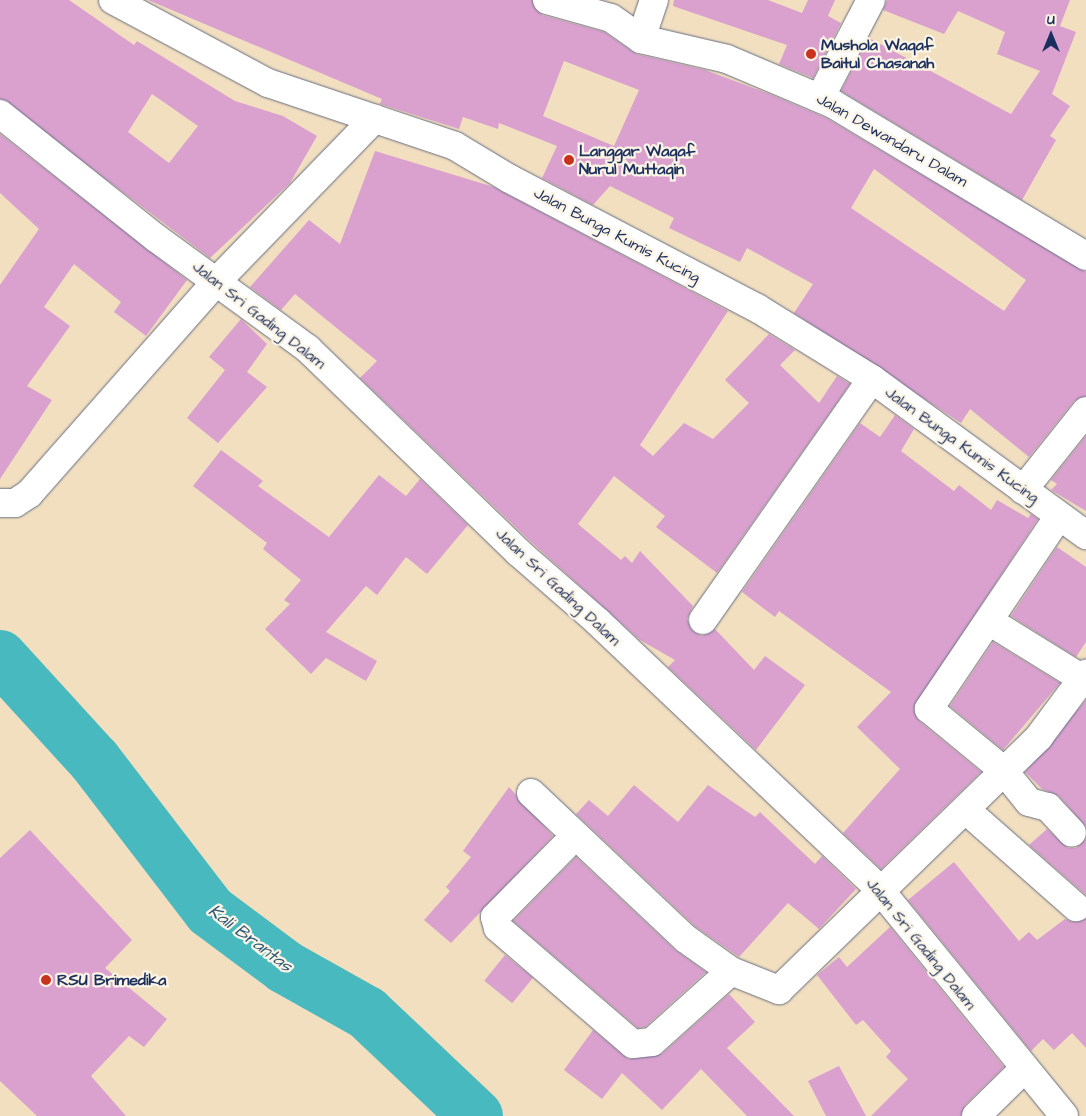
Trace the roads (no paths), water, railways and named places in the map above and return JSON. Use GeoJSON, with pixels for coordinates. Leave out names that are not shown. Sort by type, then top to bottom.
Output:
{"type":"FeatureCollection","features":[{"type":"Feature","properties":{"kind":"street","name":"Jalan Bunga Kumis Kucing"},"geometry":{"type":"LineString","coordinates":[[113,0],[268,83],[456,146],[510,179],[757,308],[872,379],[1086,535]]}},
{"type":"Feature","properties":{"kind":"street","name":"Jalan Dewandaru Dalam"},"geometry":{"type":"LineString","coordinates":[[547,0],[611,18],[642,38],[727,59],[820,98],[1086,256]]}},
{"type":"Feature","properties":{"kind":"street"},"geometry":{"type":"LineString","coordinates":[[642,38],[654,0]]}},
{"type":"Feature","properties":{"kind":"street"},"geometry":{"type":"LineString","coordinates":[[820,98],[871,0]]}},
{"type":"Feature","properties":{"kind":"street","name":"Jalan Sri Gading Dalam"},"geometry":{"type":"LineString","coordinates":[[0,114],[308,349],[880,890],[1023,1070],[1064,1116]]}},
{"type":"Feature","properties":{"kind":"street"},"geometry":{"type":"LineString","coordinates":[[0,502],[15,503],[29,494],[217,281],[374,119]]}},
{"type":"Feature","properties":{"kind":"street"},"geometry":{"type":"LineString","coordinates":[[703,620],[872,379]]}},
{"type":"Feature","properties":{"kind":"street"},"geometry":{"type":"LineString","coordinates":[[1023,490],[1086,411]]}},
{"type":"Feature","properties":{"kind":"street"},"geometry":{"type":"LineString","coordinates":[[1059,516],[929,709],[1002,770],[1029,802],[1048,807],[1072,833]]}},
{"type":"Feature","properties":{"kind":"street"},"geometry":{"type":"LineString","coordinates":[[531,793],[686,939],[731,971],[780,990],[789,985],[880,890],[966,810],[1002,770],[1039,737],[1084,677],[989,621]]}},
{"type":"Feature","properties":{"kind":"street"},"geometry":{"type":"LineString","coordinates":[[966,810],[1076,907]]}},
{"type":"Feature","properties":{"kind":"street"},"geometry":{"type":"LineString","coordinates":[[575,836],[494,917],[494,924],[505,934],[633,1044],[652,1042],[731,971]]}},
{"type":"Feature","properties":{"kind":"street"},"geometry":{"type":"LineString","coordinates":[[976,1116],[1023,1070]]}},
{"type":"Feature","properties":{"kind":"waterway","name":"Kali Brantas"},"geometry":{"type":"LineString","coordinates":[[0,657],[95,761],[210,911],[285,967],[367,1013],[476,1116]]}},
{"type":"Feature","properties":{"kind":"place","name":"Mushola Waqaf Baitul Chasanah"},"geometry":{"type":"Point","coordinates":[811,54]}},
{"type":"Feature","properties":{"kind":"place","name":"Langgar Waqaf Nurul Muttaqin"},"geometry":{"type":"Point","coordinates":[569,160]}},
{"type":"Feature","properties":{"kind":"place","name":"RSU Brimedika"},"geometry":{"type":"Point","coordinates":[46,980]}}]}
